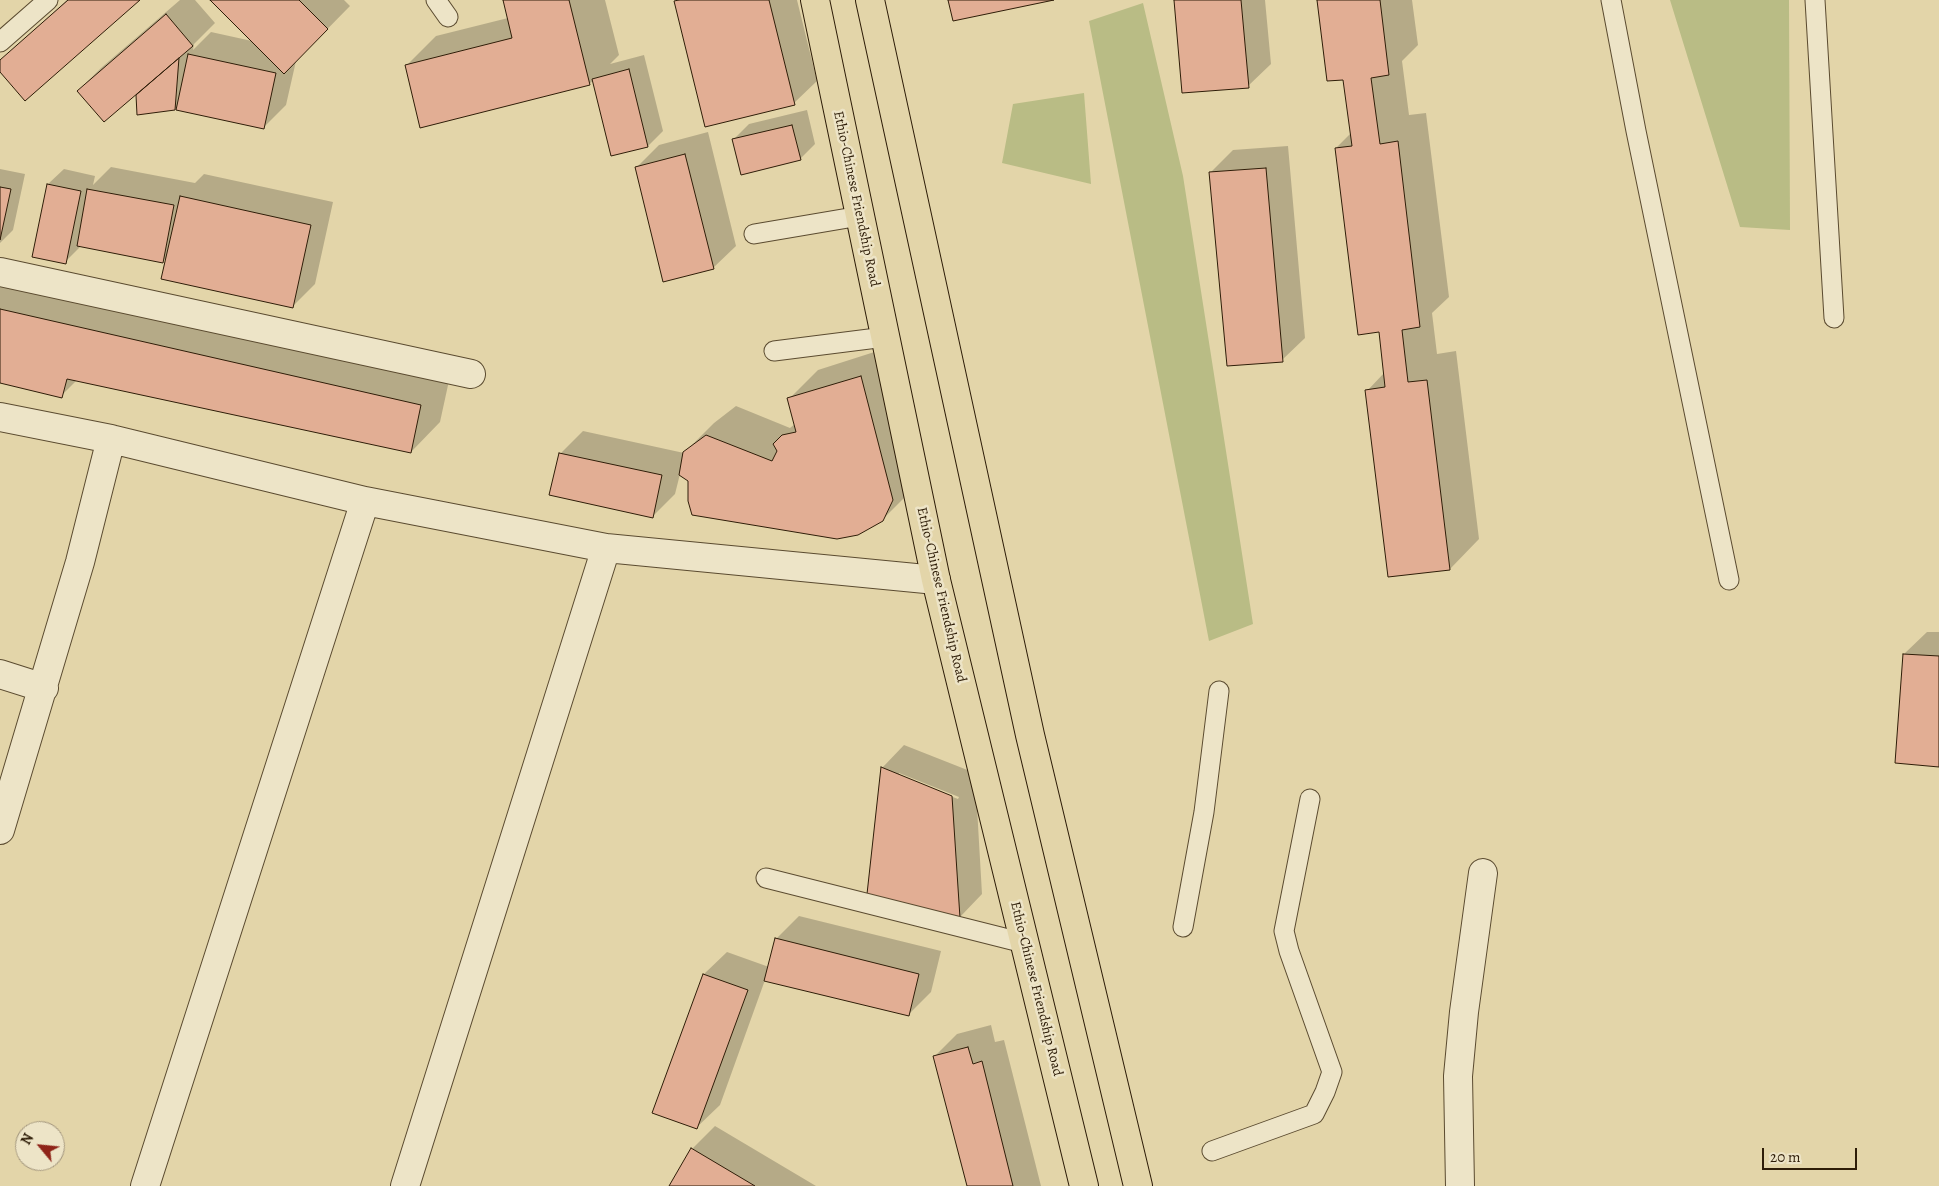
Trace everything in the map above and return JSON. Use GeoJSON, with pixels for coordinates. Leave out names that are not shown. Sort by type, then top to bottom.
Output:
{"type":"FeatureCollection","features":[{"type":"Feature","properties":{"kind":"main road","name":"Ethio-Chinese Friendship Road"},"geometry":{"type":"LineString","coordinates":[[815,0],[936,580],[1084,1186]]}},
{"type":"Feature","properties":{"kind":"main road"},"geometry":{"type":"LineString","coordinates":[[870,0],[1030,735],[1138,1186]]}},
{"type":"Feature","properties":{"kind":"street"},"geometry":{"type":"LineString","coordinates":[[0,272],[471,374]]}},
{"type":"Feature","properties":{"kind":"street"},"geometry":{"type":"LineString","coordinates":[[0,417],[111,439],[365,501],[606,548],[936,580]]}},
{"type":"Feature","properties":{"kind":"street"},"geometry":{"type":"LineString","coordinates":[[0,830],[44,688],[80,562],[111,439]]}},
{"type":"Feature","properties":{"kind":"street"},"geometry":{"type":"LineString","coordinates":[[145,1186],[365,501]]}},
{"type":"Feature","properties":{"kind":"street"},"geometry":{"type":"LineString","coordinates":[[405,1186],[606,548]]}},
{"type":"Feature","properties":{"kind":"street"},"geometry":{"type":"LineString","coordinates":[[0,674],[44,688]]}},
{"type":"Feature","properties":{"kind":"street"},"geometry":{"type":"LineString","coordinates":[[1460,1186],[1458,1076],[1465,1002],[1483,873]]}},
{"type":"Feature","properties":{"kind":"lane"},"geometry":{"type":"LineString","coordinates":[[0,42],[48,0]]}},
{"type":"Feature","properties":{"kind":"lane"},"geometry":{"type":"LineString","coordinates":[[436,0],[448,17]]}},
{"type":"Feature","properties":{"kind":"lane"},"geometry":{"type":"LineString","coordinates":[[1611,0],[1638,141],[1729,580]]}},
{"type":"Feature","properties":{"kind":"lane"},"geometry":{"type":"LineString","coordinates":[[1815,0],[1834,318]]}},
{"type":"Feature","properties":{"kind":"lane"},"geometry":{"type":"LineString","coordinates":[[754,234],[860,216]]}},
{"type":"Feature","properties":{"kind":"lane"},"geometry":{"type":"LineString","coordinates":[[774,351],[885,338]]}},
{"type":"Feature","properties":{"kind":"lane"},"geometry":{"type":"LineString","coordinates":[[1183,927],[1204,812],[1219,691]]}},
{"type":"Feature","properties":{"kind":"lane"},"geometry":{"type":"LineString","coordinates":[[1212,1151],[1314,1114],[1332,1072],[1289,951],[1284,931],[1310,799]]}},
{"type":"Feature","properties":{"kind":"lane"},"geometry":{"type":"LineString","coordinates":[[766,878],[1024,943]]}},
{"type":"Feature","properties":{"kind":"green space"},"geometry":{"type":"Polygon","coordinates":[[[1670,0],[1789,0],[1790,230],[1740,227],[1670,0]]]}},
{"type":"Feature","properties":{"kind":"green space"},"geometry":{"type":"Polygon","coordinates":[[[1143,3],[1183,176],[1253,624],[1209,641],[1089,21],[1143,3]]]}},
{"type":"Feature","properties":{"kind":"green space"},"geometry":{"type":"Polygon","coordinates":[[[1084,93],[1091,184],[1002,163],[1013,104],[1084,93]]]}},
{"type":"Feature","properties":{"kind":"building"},"geometry":{"type":"Polygon","coordinates":[[[68,0],[140,0],[25,101],[0,72],[0,60],[68,0]]]}},
{"type":"Feature","properties":{"kind":"building"},"geometry":{"type":"Polygon","coordinates":[[[210,0],[299,0],[328,29],[284,74],[210,0]]]}},
{"type":"Feature","properties":{"kind":"building"},"geometry":{"type":"Polygon","coordinates":[[[503,0],[569,0],[590,85],[420,128],[405,65],[512,38],[503,0]]]}},
{"type":"Feature","properties":{"kind":"building"},"geometry":{"type":"Polygon","coordinates":[[[769,0],[795,105],[705,127],[674,1],[769,0]]]}},
{"type":"Feature","properties":{"kind":"building"},"geometry":{"type":"Polygon","coordinates":[[[948,0],[1054,0],[953,21],[948,0]]]}},
{"type":"Feature","properties":{"kind":"building"},"geometry":{"type":"Polygon","coordinates":[[[1174,0],[1241,0],[1249,88],[1182,93],[1174,0]]]}},
{"type":"Feature","properties":{"kind":"building"},"geometry":{"type":"Polygon","coordinates":[[[1317,0],[1380,0],[1389,75],[1371,78],[1380,144],[1398,141],[1420,327],[1402,330],[1408,382],[1427,380],[1450,570],[1388,577],[1365,390],[1385,387],[1379,332],[1358,335],[1335,148],[1352,146],[1343,80],[1327,81],[1317,0]]]}},
{"type":"Feature","properties":{"kind":"building"},"geometry":{"type":"Polygon","coordinates":[[[166,14],[193,46],[104,122],[77,91],[166,14]]]}},
{"type":"Feature","properties":{"kind":"building"},"geometry":{"type":"Polygon","coordinates":[[[188,54],[276,73],[264,129],[176,110],[188,54]]]}},
{"type":"Feature","properties":{"kind":"building"},"geometry":{"type":"Polygon","coordinates":[[[179,58],[175,110],[137,115],[136,95],[179,58]]]}},
{"type":"Feature","properties":{"kind":"building"},"geometry":{"type":"Polygon","coordinates":[[[629,69],[648,147],[611,156],[592,79],[629,69]]]}},
{"type":"Feature","properties":{"kind":"building"},"geometry":{"type":"Polygon","coordinates":[[[792,125],[801,160],[741,175],[732,139],[792,125]]]}},
{"type":"Feature","properties":{"kind":"building"},"geometry":{"type":"Polygon","coordinates":[[[685,154],[714,269],[663,282],[635,167],[685,154]]]}},
{"type":"Feature","properties":{"kind":"building"},"geometry":{"type":"Polygon","coordinates":[[[1266,168],[1283,362],[1227,366],[1209,172],[1266,168]]]}},
{"type":"Feature","properties":{"kind":"building"},"geometry":{"type":"Polygon","coordinates":[[[47,184],[81,191],[66,264],[32,257],[47,184]]]}},
{"type":"Feature","properties":{"kind":"building"},"geometry":{"type":"Polygon","coordinates":[[[0,187],[11,189],[0,240],[0,187]]]}},
{"type":"Feature","properties":{"kind":"building"},"geometry":{"type":"Polygon","coordinates":[[[87,189],[174,205],[163,263],[77,246],[87,189]]]}},
{"type":"Feature","properties":{"kind":"building"},"geometry":{"type":"Polygon","coordinates":[[[180,196],[311,225],[293,308],[161,279],[180,196]]]}},
{"type":"Feature","properties":{"kind":"building"},"geometry":{"type":"Polygon","coordinates":[[[0,309],[421,405],[411,453],[67,379],[62,398],[0,383],[0,309]]]}},
{"type":"Feature","properties":{"kind":"building"},"geometry":{"type":"Polygon","coordinates":[[[861,376],[893,500],[883,521],[858,535],[837,539],[692,515],[688,501],[688,481],[679,475],[683,452],[706,435],[772,461],[777,451],[773,444],[782,435],[796,432],[787,398],[861,376]]]}},
{"type":"Feature","properties":{"kind":"building"},"geometry":{"type":"Polygon","coordinates":[[[559,453],[662,475],[653,518],[549,495],[559,453]]]}},
{"type":"Feature","properties":{"kind":"building"},"geometry":{"type":"Polygon","coordinates":[[[1903,654],[1939,656],[1939,767],[1895,763],[1903,654]]]}},
{"type":"Feature","properties":{"kind":"building"},"geometry":{"type":"Polygon","coordinates":[[[881,767],[952,796],[960,918],[867,894],[881,767]]]}},
{"type":"Feature","properties":{"kind":"building"},"geometry":{"type":"Polygon","coordinates":[[[775,938],[919,974],[909,1016],[764,981],[775,938]]]}},
{"type":"Feature","properties":{"kind":"building"},"geometry":{"type":"Polygon","coordinates":[[[703,974],[748,990],[697,1129],[652,1113],[703,974]]]}},
{"type":"Feature","properties":{"kind":"building"},"geometry":{"type":"Polygon","coordinates":[[[968,1047],[973,1064],[982,1061],[1013,1186],[967,1186],[933,1056],[968,1047]]]}},
{"type":"Feature","properties":{"kind":"building"},"geometry":{"type":"Polygon","coordinates":[[[691,1148],[755,1186],[669,1186],[691,1148]]]}}]}
